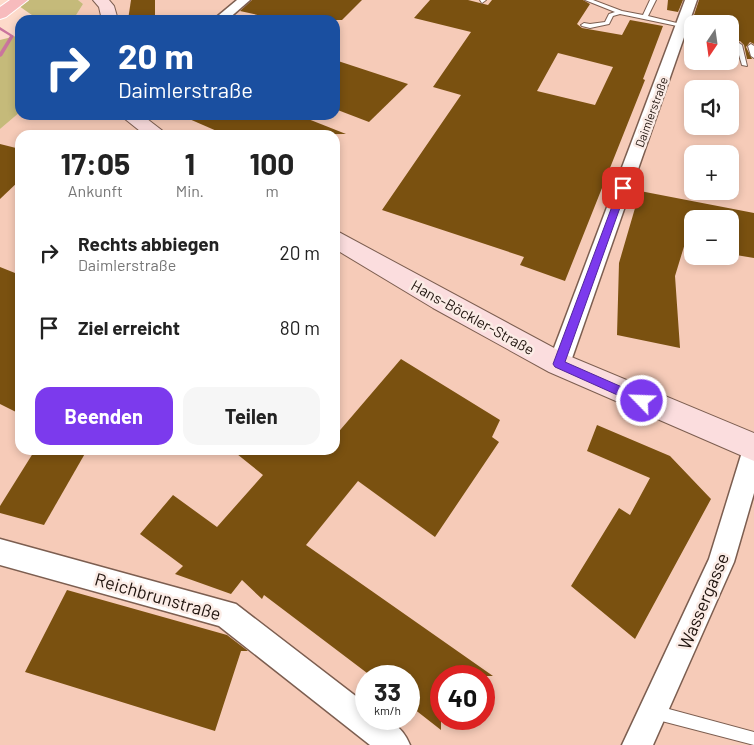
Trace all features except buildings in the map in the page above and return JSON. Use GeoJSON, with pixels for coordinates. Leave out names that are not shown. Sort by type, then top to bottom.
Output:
{"type":"FeatureCollection","features":[{"type":"Feature","properties":{"kind":"main road"},"geometry":{"type":"LineString","coordinates":[[0,14],[20,0]]}},
{"type":"Feature","properties":{"kind":"street"},"geometry":{"type":"LineString","coordinates":[[101,0],[106,6],[109,15]]}},
{"type":"Feature","properties":{"kind":"street"},"geometry":{"type":"LineString","coordinates":[[225,15],[244,0]]}},
{"type":"Feature","properties":{"kind":"street","name":"Daimlerstraße"},"geometry":{"type":"LineString","coordinates":[[559,364],[691,0]]}},
{"type":"Feature","properties":{"kind":"street"},"geometry":{"type":"LineString","coordinates":[[136,120],[151,130]]}},
{"type":"Feature","properties":{"kind":"street","name":"Hans-Böckler-Straße"},"geometry":{"type":"LineString","coordinates":[[340,241],[442,301],[559,364],[754,447]]}},
{"type":"Feature","properties":{"kind":"street","name":"Wassergasse"},"geometry":{"type":"LineString","coordinates":[[638,745],[721,562],[754,452]]}},
{"type":"Feature","properties":{"kind":"street","name":"Reichbrunstraße"},"geometry":{"type":"LineString","coordinates":[[0,552],[226,614],[395,745]]}},
{"type":"Feature","properties":{"kind":"lane"},"geometry":{"type":"LineString","coordinates":[[588,0],[620,12],[682,25]]}},
{"type":"Feature","properties":{"kind":"lane"},"geometry":{"type":"LineString","coordinates":[[645,17],[653,0]]}},
{"type":"Feature","properties":{"kind":"lane"},"geometry":{"type":"LineString","coordinates":[[584,25],[590,26],[607,22],[611,15],[620,12]]}},
{"type":"Feature","properties":{"kind":"lane"},"geometry":{"type":"LineString","coordinates":[[739,45],[745,65]]}},
{"type":"Feature","properties":{"kind":"lane"},"geometry":{"type":"LineString","coordinates":[[751,46],[754,56]]}},
{"type":"Feature","properties":{"kind":"lane"},"geometry":{"type":"LineString","coordinates":[[654,712],[754,739]]}},
{"type":"Feature","properties":{"kind":"shaded area"},"geometry":{"type":"Polygon","coordinates":[[[28,0],[78,0],[83,4],[76,15],[32,15],[19,6],[28,0]]]}},
{"type":"Feature","properties":{"kind":"shaded area"},"geometry":{"type":"Polygon","coordinates":[[[78,0],[754,0],[754,745],[0,745],[0,129],[15,116],[15,120],[340,120],[340,15],[76,15],[83,4],[78,0]]]}},
{"type":"Feature","properties":{"kind":"shaded area"},"geometry":{"type":"Polygon","coordinates":[[[15,36],[15,116],[0,129],[0,40],[15,36]]]}},
{"type":"Feature","properties":{"kind":"waterway"},"geometry":{"type":"LineString","coordinates":[[0,28],[12,36],[0,56]]}},
{"type":"Feature","properties":{"kind":"route"},"geometry":{"type":"LineString","coordinates":[[623,188],[559,364],[642,401]]}}]}
